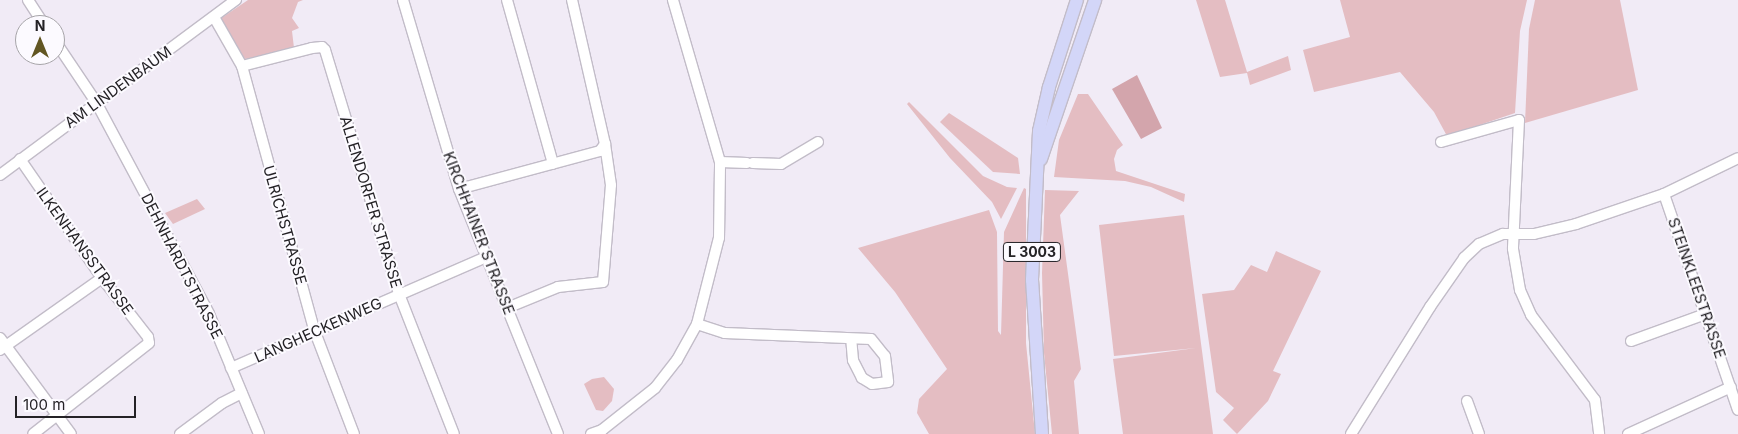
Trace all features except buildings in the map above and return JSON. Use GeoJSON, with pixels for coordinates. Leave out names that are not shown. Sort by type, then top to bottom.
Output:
{"type":"FeatureCollection","features":[{"type":"Feature","properties":{"kind":"main road","name":"L 3003"},"geometry":{"type":"LineString","coordinates":[[1042,434],[1033,313],[1037,168],[1044,105],[1077,0]]}},
{"type":"Feature","properties":{"kind":"main road","name":"L 3003"},"geometry":{"type":"LineString","coordinates":[[1037,168],[1095,0]]}},
{"type":"Feature","properties":{"kind":"street"},"geometry":{"type":"LineString","coordinates":[[28,0],[38,15]]}},
{"type":"Feature","properties":{"kind":"street","name":"AM LINDENBAUM"},"geometry":{"type":"LineString","coordinates":[[0,175],[236,0]]}},
{"type":"Feature","properties":{"kind":"street","name":"KIRCHHAINER STRASSE"},"geometry":{"type":"LineString","coordinates":[[403,0],[459,189],[558,434]]}},
{"type":"Feature","properties":{"kind":"street"},"geometry":{"type":"LineString","coordinates":[[507,0],[553,164]]}},
{"type":"Feature","properties":{"kind":"street"},"geometry":{"type":"LineString","coordinates":[[507,308],[558,287],[603,282],[611,203],[602,147],[604,128],[575,23],[572,0]]}},
{"type":"Feature","properties":{"kind":"street"},"geometry":{"type":"LineString","coordinates":[[591,434],[602,430],[655,388],[677,360],[697,324],[719,238],[720,162],[674,0]]}},
{"type":"Feature","properties":{"kind":"street","name":"ULRICHSTRASSE"},"geometry":{"type":"LineString","coordinates":[[214,17],[242,66],[315,332],[354,434]]}},
{"type":"Feature","properties":{"kind":"street","name":"ALLENDORFER STRASSE"},"geometry":{"type":"LineString","coordinates":[[242,66],[312,48],[322,47],[325,50],[399,294],[454,434]]}},
{"type":"Feature","properties":{"kind":"street","name":"DEHNHARDTSTRASSE"},"geometry":{"type":"LineString","coordinates":[[65,56],[96,102],[209,314],[260,434]]}},
{"type":"Feature","properties":{"kind":"street"},"geometry":{"type":"LineString","coordinates":[[1441,142],[1519,120],[1513,249],[1524,303],[1595,400],[1599,434]]}},
{"type":"Feature","properties":{"kind":"street"},"geometry":{"type":"LineString","coordinates":[[720,162],[781,164],[818,142]]}},
{"type":"Feature","properties":{"kind":"street"},"geometry":{"type":"LineString","coordinates":[[459,189],[553,164],[602,147]]}},
{"type":"Feature","properties":{"kind":"street"},"geometry":{"type":"LineString","coordinates":[[1351,434],[1380,384],[1464,258],[1492,237],[1548,232],[1664,194],[1738,158]]}},
{"type":"Feature","properties":{"kind":"street","name":"ILKENHANSSTRASSE"},"geometry":{"type":"LineString","coordinates":[[20,159],[102,278],[148,337],[149,343],[56,415]]}},
{"type":"Feature","properties":{"kind":"street","name":"STEINKLEESTRASSE"},"geometry":{"type":"LineString","coordinates":[[1664,194],[1703,315],[1738,410]]}},
{"type":"Feature","properties":{"kind":"street","name":"LANGHECKENWEG"},"geometry":{"type":"LineString","coordinates":[[232,368],[486,257]]}},
{"type":"Feature","properties":{"kind":"street"},"geometry":{"type":"LineString","coordinates":[[70,434],[2,345],[102,278]]}},
{"type":"Feature","properties":{"kind":"street"},"geometry":{"type":"LineString","coordinates":[[1632,340],[1703,315]]}},
{"type":"Feature","properties":{"kind":"street"},"geometry":{"type":"LineString","coordinates":[[697,324],[725,333],[850,339],[877,342],[885,356],[888,382],[872,384],[862,378],[853,360],[850,339]]}},
{"type":"Feature","properties":{"kind":"street"},"geometry":{"type":"LineString","coordinates":[[1628,434],[1731,387]]}},
{"type":"Feature","properties":{"kind":"street"},"geometry":{"type":"LineString","coordinates":[[180,434],[222,403],[242,393]]}},
{"type":"Feature","properties":{"kind":"street"},"geometry":{"type":"LineString","coordinates":[[1466,401],[1479,434]]}},
{"type":"Feature","properties":{"kind":"street"},"geometry":{"type":"LineString","coordinates":[[33,434],[56,415]]}},
{"type":"Feature","properties":{"kind":"shaded area"},"geometry":{"type":"Polygon","coordinates":[[[248,0],[303,0],[298,2],[292,18],[299,28],[292,31],[294,48],[245,59],[220,19],[248,0]]]}},
{"type":"Feature","properties":{"kind":"shaded area"},"geometry":{"type":"Polygon","coordinates":[[[1196,0],[1225,0],[1247,72],[1288,56],[1291,70],[1250,85],[1247,73],[1220,77],[1196,0]]]}},
{"type":"Feature","properties":{"kind":"shaded area"},"geometry":{"type":"Polygon","coordinates":[[[1340,0],[1527,0],[1520,31],[1515,113],[1447,136],[1434,112],[1400,72],[1314,92],[1303,50],[1350,37],[1340,0]]]}},
{"type":"Feature","properties":{"kind":"shaded area"},"geometry":{"type":"Polygon","coordinates":[[[1535,0],[1620,0],[1638,90],[1525,123],[1529,29],[1535,0]]]}},
{"type":"Feature","properties":{"kind":"shaded area"},"geometry":{"type":"Polygon","coordinates":[[[1137,75],[1162,128],[1141,139],[1112,89],[1137,75]]]}},
{"type":"Feature","properties":{"kind":"shaded area"},"geometry":{"type":"Polygon","coordinates":[[[1078,94],[1088,94],[1123,145],[1117,150],[1114,159],[1116,171],[1185,194],[1184,202],[1151,187],[1125,181],[1054,177],[1059,140],[1078,94]]]}},
{"type":"Feature","properties":{"kind":"shaded area"},"geometry":{"type":"Polygon","coordinates":[[[909,102],[983,176],[1007,187],[1017,188],[1001,219],[992,202],[950,158],[907,104],[909,102]]]}},
{"type":"Feature","properties":{"kind":"shaded area"},"geometry":{"type":"Polygon","coordinates":[[[949,113],[1018,158],[1020,174],[993,172],[940,122],[949,113]]]}},
{"type":"Feature","properties":{"kind":"shaded area"},"geometry":{"type":"Polygon","coordinates":[[[1024,188],[1026,189],[1026,343],[1035,434],[929,434],[917,413],[919,399],[947,369],[895,292],[858,248],[989,210],[997,232],[998,331],[1001,335],[1004,232],[1024,188]]]}},
{"type":"Feature","properties":{"kind":"shaded area"},"geometry":{"type":"Polygon","coordinates":[[[1045,190],[1079,191],[1060,215],[1081,369],[1074,381],[1079,434],[1052,434],[1044,353],[1042,273],[1045,190]]]}},
{"type":"Feature","properties":{"kind":"shaded area"},"geometry":{"type":"Polygon","coordinates":[[[197,199],[205,209],[173,224],[165,213],[197,199]]]}},
{"type":"Feature","properties":{"kind":"shaded area"},"geometry":{"type":"Polygon","coordinates":[[[1184,215],[1213,434],[1123,434],[1113,359],[1196,348],[1114,356],[1099,225],[1184,215]]]}},
{"type":"Feature","properties":{"kind":"shaded area"},"geometry":{"type":"Polygon","coordinates":[[[1276,251],[1321,271],[1273,371],[1281,374],[1268,401],[1237,434],[1223,420],[1234,408],[1216,392],[1202,294],[1234,290],[1251,265],[1267,272],[1276,251]]]}},
{"type":"Feature","properties":{"kind":"shaded area"},"geometry":{"type":"Polygon","coordinates":[[[604,377],[614,389],[612,401],[603,411],[596,410],[584,384],[592,379],[604,377]]]}}]}
